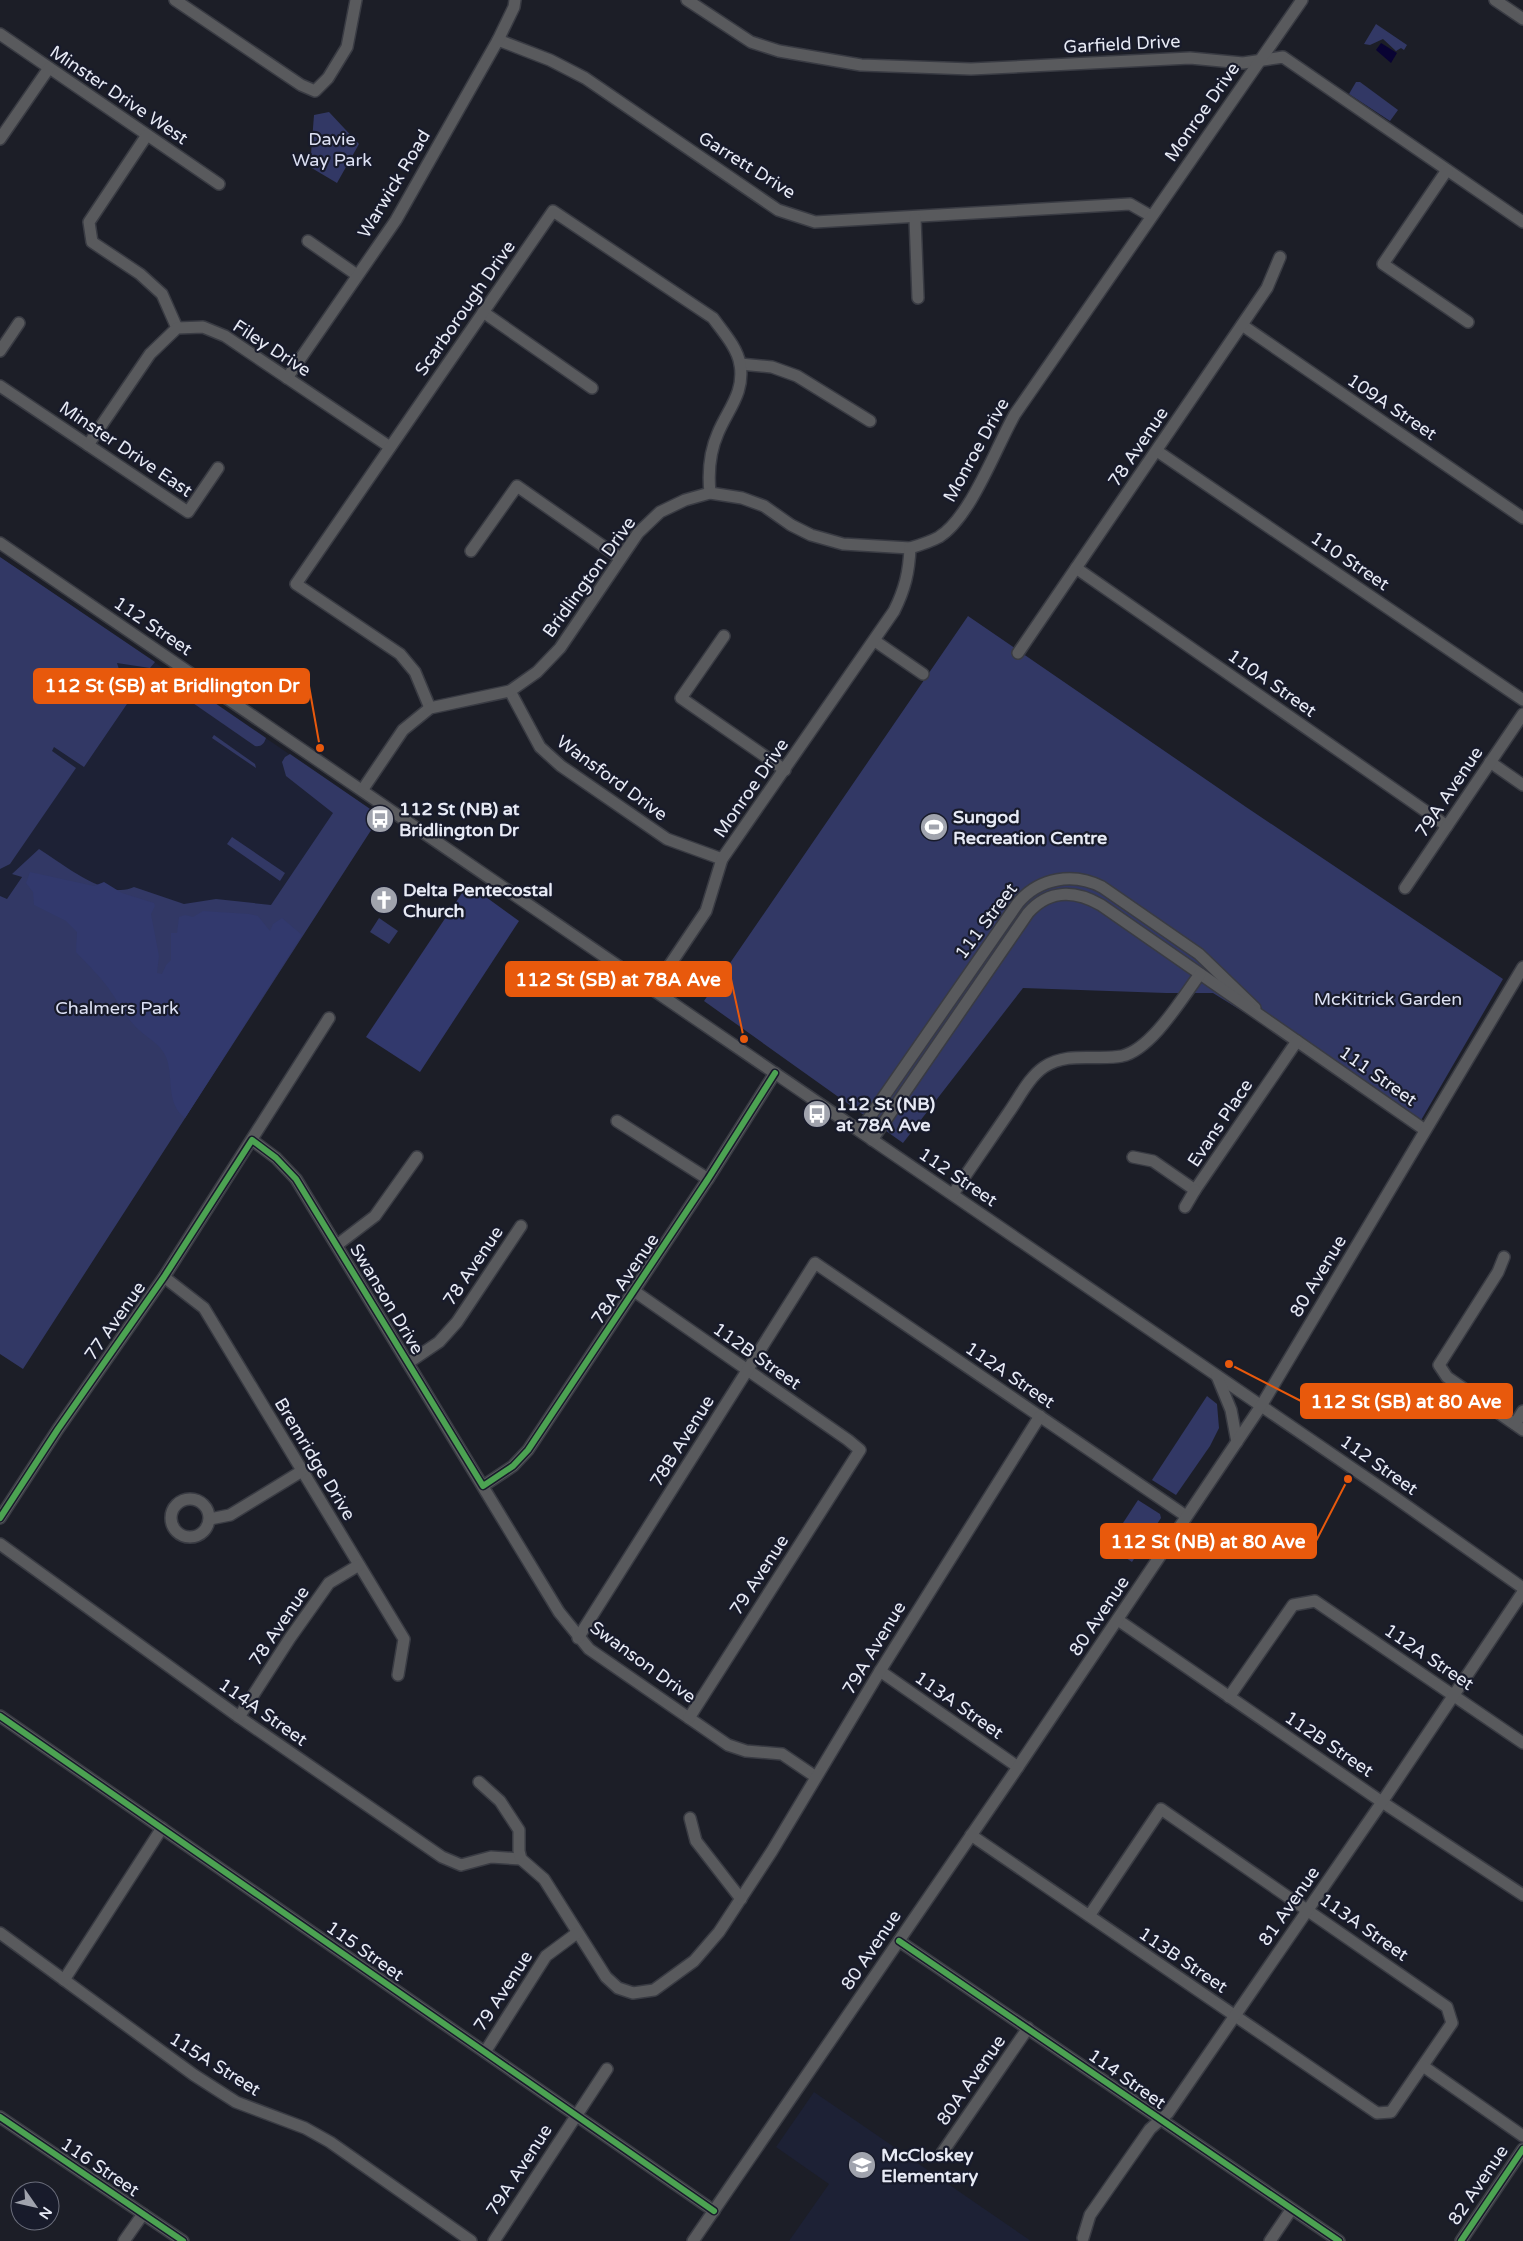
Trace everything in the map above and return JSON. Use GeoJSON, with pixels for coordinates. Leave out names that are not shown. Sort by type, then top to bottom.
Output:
{"type":"FeatureCollection","features":[{"type":"Feature","properties":{"kind":"street"},"geometry":{"type":"LineString","coordinates":[[175,0],[301,85],[315,91],[328,78],[348,47],[356,0]]}},
{"type":"Feature","properties":{"kind":"street","name":"Warwick Road"},"geometry":{"type":"LineString","coordinates":[[287,378],[396,220],[498,40],[514,7],[515,0]]}},
{"type":"Feature","properties":{"kind":"street","name":"Garfield Drive"},"geometry":{"type":"LineString","coordinates":[[687,0],[752,42],[779,51],[861,65],[970,70],[1190,58],[1243,63],[1283,58],[1523,222]]}},
{"type":"Feature","properties":{"kind":"street","name":"Monroe Drive"},"geometry":{"type":"LineString","coordinates":[[653,990],[706,911],[722,859],[875,641],[904,593],[908,579],[910,548],[940,536],[952,526],[966,507],[984,478],[1000,441],[1015,414],[1302,0]]}},
{"type":"Feature","properties":{"kind":"street"},"geometry":{"type":"LineString","coordinates":[[1495,0],[1523,19]]}},
{"type":"Feature","properties":{"kind":"street","name":"Minster Drive West"},"geometry":{"type":"LineString","coordinates":[[0,34],[220,184]]}},
{"type":"Feature","properties":{"kind":"street","name":"Garrett Drive"},"geometry":{"type":"LineString","coordinates":[[498,40],[550,60],[585,78],[778,210],[815,222],[915,218],[1130,204],[1151,216]]}},
{"type":"Feature","properties":{"kind":"street"},"geometry":{"type":"LineString","coordinates":[[0,138],[49,68]]}},
{"type":"Feature","properties":{"kind":"street"},"geometry":{"type":"LineString","coordinates":[[88,445],[150,354],[177,328],[162,294],[140,274],[92,242],[89,222],[147,135]]}},
{"type":"Feature","properties":{"kind":"street"},"geometry":{"type":"LineString","coordinates":[[1448,170],[1383,264],[1468,322]]}},
{"type":"Feature","properties":{"kind":"street","name":"Scarborough Drive"},"geometry":{"type":"LineString","coordinates":[[430,708],[414,672],[400,654],[296,584],[553,211],[713,318],[731,342],[740,364],[740,383],[734,406],[718,433],[711,456],[710,493]]}},
{"type":"Feature","properties":{"kind":"street"},"geometry":{"type":"LineString","coordinates":[[915,218],[918,298]]}},
{"type":"Feature","properties":{"kind":"street"},"geometry":{"type":"LineString","coordinates":[[308,241],[357,275]]}},
{"type":"Feature","properties":{"kind":"street","name":"78 Avenue"},"geometry":{"type":"LineString","coordinates":[[1018,653],[1267,288],[1280,257]]}},
{"type":"Feature","properties":{"kind":"street"},"geometry":{"type":"LineString","coordinates":[[483,312],[592,388]]}},
{"type":"Feature","properties":{"kind":"street"},"geometry":{"type":"LineString","coordinates":[[0,351],[19,323]]}},
{"type":"Feature","properties":{"kind":"street","name":"109A Street"},"geometry":{"type":"LineString","coordinates":[[1242,325],[1523,518]]}},
{"type":"Feature","properties":{"kind":"street","name":"Filey Drive"},"geometry":{"type":"LineString","coordinates":[[177,328],[203,327],[225,336],[390,447]]}},
{"type":"Feature","properties":{"kind":"street"},"geometry":{"type":"LineString","coordinates":[[740,364],[772,367],[797,376],[870,421]]}},
{"type":"Feature","properties":{"kind":"street","name":"Minster Drive East"},"geometry":{"type":"LineString","coordinates":[[0,386],[188,512],[218,468]]}},
{"type":"Feature","properties":{"kind":"street","name":"110 Street"},"geometry":{"type":"LineString","coordinates":[[1157,451],[1523,700]]}},
{"type":"Feature","properties":{"kind":"street"},"geometry":{"type":"LineString","coordinates":[[471,551],[517,486],[620,558]]}},
{"type":"Feature","properties":{"kind":"street","name":"Bridlington Drive"},"geometry":{"type":"LineString","coordinates":[[363,789],[403,730],[430,708],[510,691],[537,672],[560,648],[638,533],[660,512],[685,500],[710,493],[742,498],[764,506],[791,525],[811,535],[843,544],[910,548]]}},
{"type":"Feature","properties":{"kind":"street","name":"112 Street"},"geometry":{"type":"LineString","coordinates":[[0,543],[363,789],[1523,1588]]}},
{"type":"Feature","properties":{"kind":"street","name":"110A Street"},"geometry":{"type":"LineString","coordinates":[[1076,568],[1447,826]]}},
{"type":"Feature","properties":{"kind":"street"},"geometry":{"type":"LineString","coordinates":[[724,636],[681,698],[785,770]]}},
{"type":"Feature","properties":{"kind":"street"},"geometry":{"type":"LineString","coordinates":[[875,641],[923,674]]}},
{"type":"Feature","properties":{"kind":"street","name":"Wansford Drive"},"geometry":{"type":"LineString","coordinates":[[510,691],[540,747],[561,766],[667,840],[722,859]]}},
{"type":"Feature","properties":{"kind":"street","name":"79A Avenue"},"geometry":{"type":"LineString","coordinates":[[1404,888],[1523,714]]}},
{"type":"Feature","properties":{"kind":"street"},"geometry":{"type":"LineString","coordinates":[[1490,762],[1523,785]]}},
{"type":"Feature","properties":{"kind":"street","name":"111 Street"},"geometry":{"type":"LineString","coordinates":[[860,1131],[1018,903],[1027,893],[1044,884],[1071,878],[1084,880],[1102,887],[1198,954],[1247,998],[1262,1017]]}},
{"type":"Feature","properties":{"kind":"street","name":"111 Street"},"geometry":{"type":"LineString","coordinates":[[872,1140],[1028,913],[1046,898],[1067,893],[1091,899],[1425,1130]]}},
{"type":"Feature","properties":{"kind":"street","name":"80 Avenue"},"geometry":{"type":"LineString","coordinates":[[693,2241],[899,1942],[1261,1406],[1523,968]]}},
{"type":"Feature","properties":{"kind":"street"},"geometry":{"type":"LineString","coordinates":[[953,1194],[1028,1084],[1043,1068],[1064,1060],[1087,1056],[1121,1056],[1132,1053],[1150,1038],[1200,974]]}},
{"type":"Feature","properties":{"kind":"street","name":"77 Avenue"},"geometry":{"type":"LineString","coordinates":[[0,1518],[58,1429],[164,1277],[329,1018]]}},
{"type":"Feature","properties":{"kind":"street","name":"Evans Place"},"geometry":{"type":"LineString","coordinates":[[1133,1157],[1153,1161],[1195,1190],[1296,1041]]}},
{"type":"Feature","properties":{"kind":"street","name":"78A Avenue"},"geometry":{"type":"LineString","coordinates":[[483,1486],[513,1466],[528,1450],[708,1179],[775,1073]]}},
{"type":"Feature","properties":{"kind":"street"},"geometry":{"type":"LineString","coordinates":[[617,1121],[708,1179]]}},
{"type":"Feature","properties":{"kind":"street","name":"Swanson Drive"},"geometry":{"type":"LineString","coordinates":[[252,1140],[276,1158],[296,1178],[559,1612],[578,1638],[589,1649],[728,1745],[746,1751],[782,1754],[816,1777]]}},
{"type":"Feature","properties":{"kind":"street"},"geometry":{"type":"LineString","coordinates":[[337,1245],[376,1216],[417,1157]]}},
{"type":"Feature","properties":{"kind":"street"},"geometry":{"type":"LineString","coordinates":[[1185,1207],[1195,1190]]}},
{"type":"Feature","properties":{"kind":"street","name":"78 Avenue"},"geometry":{"type":"LineString","coordinates":[[408,1363],[439,1342],[457,1322],[521,1226]]}},
{"type":"Feature","properties":{"kind":"street"},"geometry":{"type":"LineString","coordinates":[[1504,1257],[1498,1272],[1439,1365],[1447,1377],[1519,1427],[1523,1411]]}},
{"type":"Feature","properties":{"kind":"street","name":"78B Avenue"},"geometry":{"type":"LineString","coordinates":[[578,1638],[815,1263]]}},
{"type":"Feature","properties":{"kind":"street","name":"112A Street"},"geometry":{"type":"LineString","coordinates":[[815,1263],[1186,1516]]}},
{"type":"Feature","properties":{"kind":"street","name":"Bremridge Drive"},"geometry":{"type":"LineString","coordinates":[[164,1277],[204,1308],[404,1639],[398,1676]]}},
{"type":"Feature","properties":{"kind":"street","name":"112B Street"},"geometry":{"type":"LineString","coordinates":[[634,1291],[860,1450]]}},
{"type":"Feature","properties":{"kind":"street"},"geometry":{"type":"LineString","coordinates":[[1217,1376],[1231,1410],[1237,1442]]}},
{"type":"Feature","properties":{"kind":"street","name":"79A Avenue"},"geometry":{"type":"LineString","coordinates":[[577,1933],[606,1977],[618,1988],[633,1993],[654,1990],[694,1961],[719,1932],[741,1899],[880,1671],[1040,1416]]}},
{"type":"Feature","properties":{"kind":"street","name":"79 Avenue"},"geometry":{"type":"LineString","coordinates":[[689,1718],[860,1450]]}},
{"type":"Feature","properties":{"kind":"street"},"geometry":{"type":"LineString","coordinates":[[210,1519],[230,1515],[302,1471]]}},
{"type":"Feature","properties":{"kind":"street","name":"114A Street"},"geometry":{"type":"LineString","coordinates":[[0,1544],[239,1718],[442,1857],[461,1865],[490,1857],[521,1859]]}},
{"type":"Feature","properties":{"kind":"street","name":"78 Avenue"},"geometry":{"type":"LineString","coordinates":[[239,1718],[290,1638],[329,1583],[358,1565]]}},
{"type":"Feature","properties":{"kind":"street","name":"81 Avenue"},"geometry":{"type":"LineString","coordinates":[[1083,2238],[1090,2216],[1150,2129],[1168,2113],[1382,1802],[1523,1592]]}},
{"type":"Feature","properties":{"kind":"street","name":"112A Street"},"geometry":{"type":"LineString","coordinates":[[1229,1697],[1293,1605],[1315,1601],[1523,1744]]}},
{"type":"Feature","properties":{"kind":"street","name":"112B Street"},"geometry":{"type":"LineString","coordinates":[[1118,1620],[1382,1802],[1522,1895]]}},
{"type":"Feature","properties":{"kind":"street","name":"113A Street"},"geometry":{"type":"LineString","coordinates":[[880,1671],[1018,1767]]}},
{"type":"Feature","properties":{"kind":"street","name":"115 Street"},"geometry":{"type":"LineString","coordinates":[[0,1716],[714,2210]]}},
{"type":"Feature","properties":{"kind":"street"},"geometry":{"type":"LineString","coordinates":[[479,1782],[500,1801],[519,1830],[521,1859],[544,1879],[577,1933]]}},
{"type":"Feature","properties":{"kind":"street","name":"113A Street"},"geometry":{"type":"LineString","coordinates":[[1088,1916],[1161,1809],[1447,2007],[1452,2023],[1422,2066]]}},
{"type":"Feature","properties":{"kind":"street"},"geometry":{"type":"LineString","coordinates":[[690,1818],[696,1841],[741,1899]]}},
{"type":"Feature","properties":{"kind":"street"},"geometry":{"type":"LineString","coordinates":[[64,1980],[162,1828]]}},
{"type":"Feature","properties":{"kind":"street","name":"113B Street"},"geometry":{"type":"LineString","coordinates":[[971,1835],[1377,2113],[1391,2112],[1422,2066]]}},
{"type":"Feature","properties":{"kind":"street","name":"115A Street"},"geometry":{"type":"LineString","coordinates":[[0,1933],[194,2075],[236,2102],[305,2128],[330,2142],[471,2241]]}},
{"type":"Feature","properties":{"kind":"street","name":"79 Avenue"},"geometry":{"type":"LineString","coordinates":[[485,2052],[546,1956],[577,1933]]}},
{"type":"Feature","properties":{"kind":"street","name":"114 Street"},"geometry":{"type":"LineString","coordinates":[[899,1942],[1028,2028],[1338,2241]]}},
{"type":"Feature","properties":{"kind":"street","name":"80A Avenue"},"geometry":{"type":"LineString","coordinates":[[942,2152],[1028,2028]]}},
{"type":"Feature","properties":{"kind":"street"},"geometry":{"type":"LineString","coordinates":[[1422,2066],[1523,2136]]}},
{"type":"Feature","properties":{"kind":"street","name":"79A Avenue"},"geometry":{"type":"LineString","coordinates":[[494,2241],[607,2069]]}},
{"type":"Feature","properties":{"kind":"street","name":"116 Street"},"geometry":{"type":"LineString","coordinates":[[0,2117],[183,2241]]}},
{"type":"Feature","properties":{"kind":"street","name":"82 Avenue"},"geometry":{"type":"LineString","coordinates":[[1462,2241],[1523,2149]]}},
{"type":"Feature","properties":{"kind":"street"},"geometry":{"type":"LineString","coordinates":[[1270,2241],[1291,2210]]}},
{"type":"Feature","properties":{"kind":"street"},"geometry":{"type":"LineString","coordinates":[[124,2241],[143,2214]]}},
{"type":"Feature","properties":{"kind":"shaded area"},"geometry":{"type":"Polygon","coordinates":[[[1381,43],[1397,53],[1391,63],[1376,50],[1381,43]]]}},
{"type":"Feature","properties":{"kind":"shaded area"},"geometry":{"type":"Polygon","coordinates":[[[0,557],[380,816],[304,931],[27,869],[0,911],[0,557]]]}},
{"type":"Feature","properties":{"kind":"shaded area"},"geometry":{"type":"Polygon","coordinates":[[[30,872],[94,886],[104,882],[122,893],[154,903],[155,906],[151,914],[159,956],[157,973],[162,974],[166,965],[171,960],[171,933],[177,933],[179,917],[185,915],[193,917],[203,911],[249,914],[258,916],[270,931],[273,924],[282,918],[302,935],[185,1118],[179,1112],[172,1097],[168,1064],[164,1053],[158,1045],[134,1025],[98,975],[76,952],[77,932],[66,921],[34,905],[33,892],[26,883],[30,872]]]}},
{"type":"Feature","properties":{"kind":"shaded area"},"geometry":{"type":"Polygon","coordinates":[[[468,884],[519,921],[420,1072],[366,1037],[468,884]]]}},
{"type":"Feature","properties":{"kind":"shaded area","name":"McCloskey Elementary"},"geometry":{"type":"Polygon","coordinates":[[[814,2092],[1031,2241],[789,2241],[829,2184],[776,2147],[814,2092]]]}},
{"type":"Feature","properties":{"kind":"green space"},"geometry":{"type":"Polygon","coordinates":[[[1376,24],[1407,45],[1404,50],[1401,48],[1396,51],[1383,39],[1370,45],[1364,44],[1376,24]]]}},
{"type":"Feature","properties":{"kind":"green space"},"geometry":{"type":"Polygon","coordinates":[[[1356,82],[1360,82],[1398,110],[1390,121],[1349,94],[1356,82]]]}},
{"type":"Feature","properties":{"kind":"green space","name":"Davie Way Park"},"geometry":{"type":"Polygon","coordinates":[[[329,112],[359,144],[337,183],[310,167],[314,115],[329,112]]]}},
{"type":"Feature","properties":{"kind":"green space"},"geometry":{"type":"Polygon","coordinates":[[[0,557],[155,662],[150,668],[117,663],[129,701],[84,767],[54,747],[52,751],[76,768],[10,864],[0,869],[0,557]]]}},
{"type":"Feature","properties":{"kind":"green space","name":"McKitrick Garden"},"geometry":{"type":"Polygon","coordinates":[[[968,616],[1246,807],[1503,979],[1420,1122],[1213,993],[1023,988],[903,1143],[704,1001],[968,616]]]}},
{"type":"Feature","properties":{"kind":"green space"},"geometry":{"type":"Polygon","coordinates":[[[167,670],[266,738],[263,743],[255,746],[164,683],[162,677],[167,670]]]}},
{"type":"Feature","properties":{"kind":"green space"},"geometry":{"type":"Polygon","coordinates":[[[214,735],[255,764],[256,768],[212,738],[214,735]]]}},
{"type":"Feature","properties":{"kind":"green space","name":"Chalmers Park"},"geometry":{"type":"Polygon","coordinates":[[[290,754],[376,813],[377,821],[23,1369],[0,1354],[0,896],[7,899],[22,877],[12,874],[39,849],[72,871],[98,885],[111,889],[123,890],[134,887],[184,904],[216,899],[271,905],[333,813],[286,776],[282,762],[290,754]]]}},
{"type":"Feature","properties":{"kind":"green space"},"geometry":{"type":"Polygon","coordinates":[[[232,837],[285,873],[280,881],[227,844],[232,837]]]}},
{"type":"Feature","properties":{"kind":"green space"},"geometry":{"type":"Polygon","coordinates":[[[379,918],[398,931],[389,944],[370,932],[379,918]]]}},
{"type":"Feature","properties":{"kind":"green space"},"geometry":{"type":"Polygon","coordinates":[[[1207,1396],[1217,1404],[1219,1428],[1210,1446],[1176,1495],[1152,1480],[1207,1396]]]}},
{"type":"Feature","properties":{"kind":"green space"},"geometry":{"type":"Polygon","coordinates":[[[1138,1500],[1160,1514],[1161,1518],[1132,1562],[1108,1546],[1138,1500]]]}},
{"type":"Feature","properties":{"kind":"cycle path"},"geometry":{"type":"LineString","coordinates":[[0,1518],[58,1429],[164,1277],[252,1140],[276,1158],[296,1179],[483,1486],[513,1466],[528,1450],[708,1179],[775,1073]]}},
{"type":"Feature","properties":{"kind":"cycle path"},"geometry":{"type":"LineString","coordinates":[[0,1716],[714,2211]]}},
{"type":"Feature","properties":{"kind":"cycle path"},"geometry":{"type":"LineString","coordinates":[[899,1941],[1339,2241]]}},
{"type":"Feature","properties":{"kind":"cycle path"},"geometry":{"type":"LineString","coordinates":[[0,2117],[183,2241]]}},
{"type":"Feature","properties":{"kind":"cycle path"},"geometry":{"type":"LineString","coordinates":[[1461,2241],[1523,2149]]}},
{"type":"Feature","properties":{"kind":"place","name":"112 St (SB) at Bridlington Dr"},"geometry":{"type":"Point","coordinates":[320,748]}},
{"type":"Feature","properties":{"kind":"place","name":"112 St (NB) at Bridlington Dr"},"geometry":{"type":"Point","coordinates":[380,819]}},
{"type":"Feature","properties":{"kind":"place","name":"Sungod Recreation Centre"},"geometry":{"type":"Point","coordinates":[934,827]}},
{"type":"Feature","properties":{"kind":"place","name":"Delta Pentecostal Church"},"geometry":{"type":"Point","coordinates":[384,900]}},
{"type":"Feature","properties":{"kind":"place","name":"112 St (SB) at 78A Ave"},"geometry":{"type":"Point","coordinates":[744,1039]}},
{"type":"Feature","properties":{"kind":"place","name":"112 St (NB) at 78A Ave"},"geometry":{"type":"Point","coordinates":[817,1114]}},
{"type":"Feature","properties":{"kind":"place","name":"112 St (SB) at 80 Ave"},"geometry":{"type":"Point","coordinates":[1229,1364]}},
{"type":"Feature","properties":{"kind":"place","name":"112 St (NB) at 80 Ave"},"geometry":{"type":"Point","coordinates":[1348,1479]}},
{"type":"Feature","properties":{"kind":"place","name":"McCloskey Elementary"},"geometry":{"type":"Point","coordinates":[862,2165]}}]}
